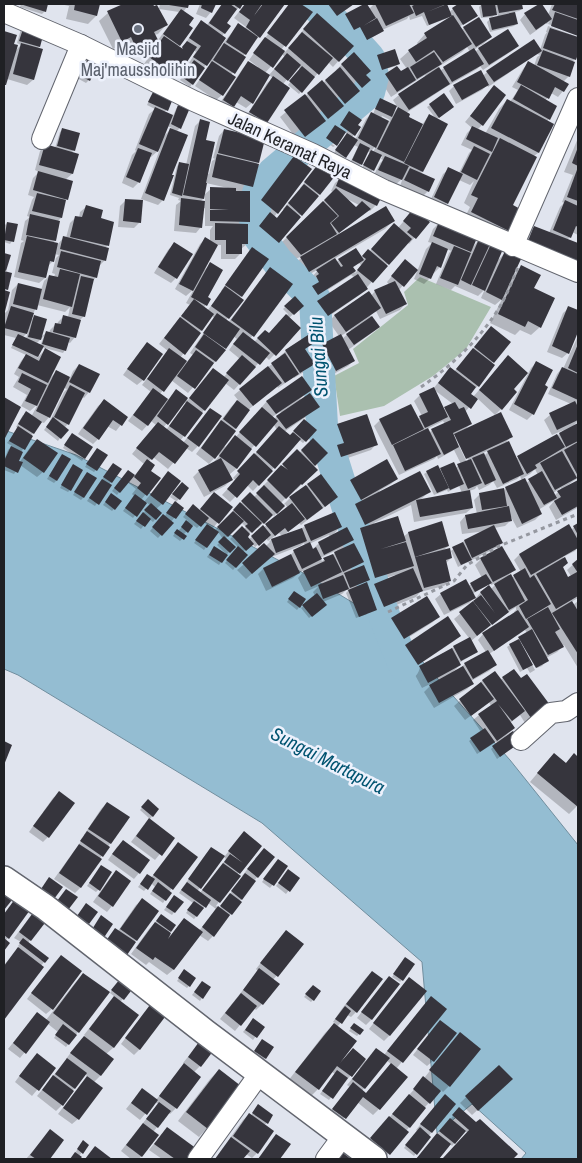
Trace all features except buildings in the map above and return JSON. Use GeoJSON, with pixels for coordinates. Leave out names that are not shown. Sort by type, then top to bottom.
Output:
{"type":"FeatureCollection","features":[{"type":"Feature","properties":{"kind":"street","name":"Jalan Keramat Raya"},"geometry":{"type":"LineString","coordinates":[[4,12],[81,45],[194,101],[313,154],[384,190],[578,272]]}},
{"type":"Feature","properties":{"kind":"street"},"geometry":{"type":"LineString","coordinates":[[42,140],[81,45]]}},
{"type":"Feature","properties":{"kind":"street"},"geometry":{"type":"LineString","coordinates":[[520,248],[578,98]]}},
{"type":"Feature","properties":{"kind":"street"},"geometry":{"type":"LineString","coordinates":[[521,740],[552,713],[566,711],[578,703]]}},
{"type":"Feature","properties":{"kind":"street"},"geometry":{"type":"LineString","coordinates":[[4,879],[45,907],[205,1032],[374,1159]]}},
{"type":"Feature","properties":{"kind":"street"},"geometry":{"type":"LineString","coordinates":[[198,1159],[260,1073]]}},
{"type":"Feature","properties":{"kind":"street"},"geometry":{"type":"LineString","coordinates":[[326,1159],[343,1136]]}},
{"type":"Feature","properties":{"kind":"path"},"geometry":{"type":"LineString","coordinates":[[421,387],[469,347],[494,316],[503,302],[520,248]]}},
{"type":"Feature","properties":{"kind":"path"},"geometry":{"type":"LineString","coordinates":[[388,612],[454,581],[467,564],[499,546],[578,514]]}},
{"type":"Feature","properties":{"kind":"green space"},"geometry":{"type":"Polygon","coordinates":[[[420,277],[491,307],[466,349],[433,376],[384,406],[340,416],[334,376],[359,363],[353,349],[408,305],[404,292],[420,277]]]}},
{"type":"Feature","properties":{"kind":"water","name":"Sungai Martapura"},"geometry":{"type":"Polygon","coordinates":[[[4,430],[76,455],[307,575],[390,625],[510,760],[578,845],[578,1159],[521,1159],[526,1153],[472,1104],[437,1133],[422,962],[262,823],[18,675],[4,669],[4,430]]]}},
{"type":"Feature","properties":{"kind":"waterway","name":"Sungai Bilu"},"geometry":{"type":"LineString","coordinates":[[314,4],[351,38],[369,58],[373,76],[369,92],[273,173],[258,193],[254,216],[260,238],[278,262],[315,299],[322,426],[355,531],[385,618],[404,665]]}},
{"type":"Feature","properties":{"kind":"place","name":"Masjid Maj'maussholihin"},"geometry":{"type":"Point","coordinates":[138,29]}}]}
